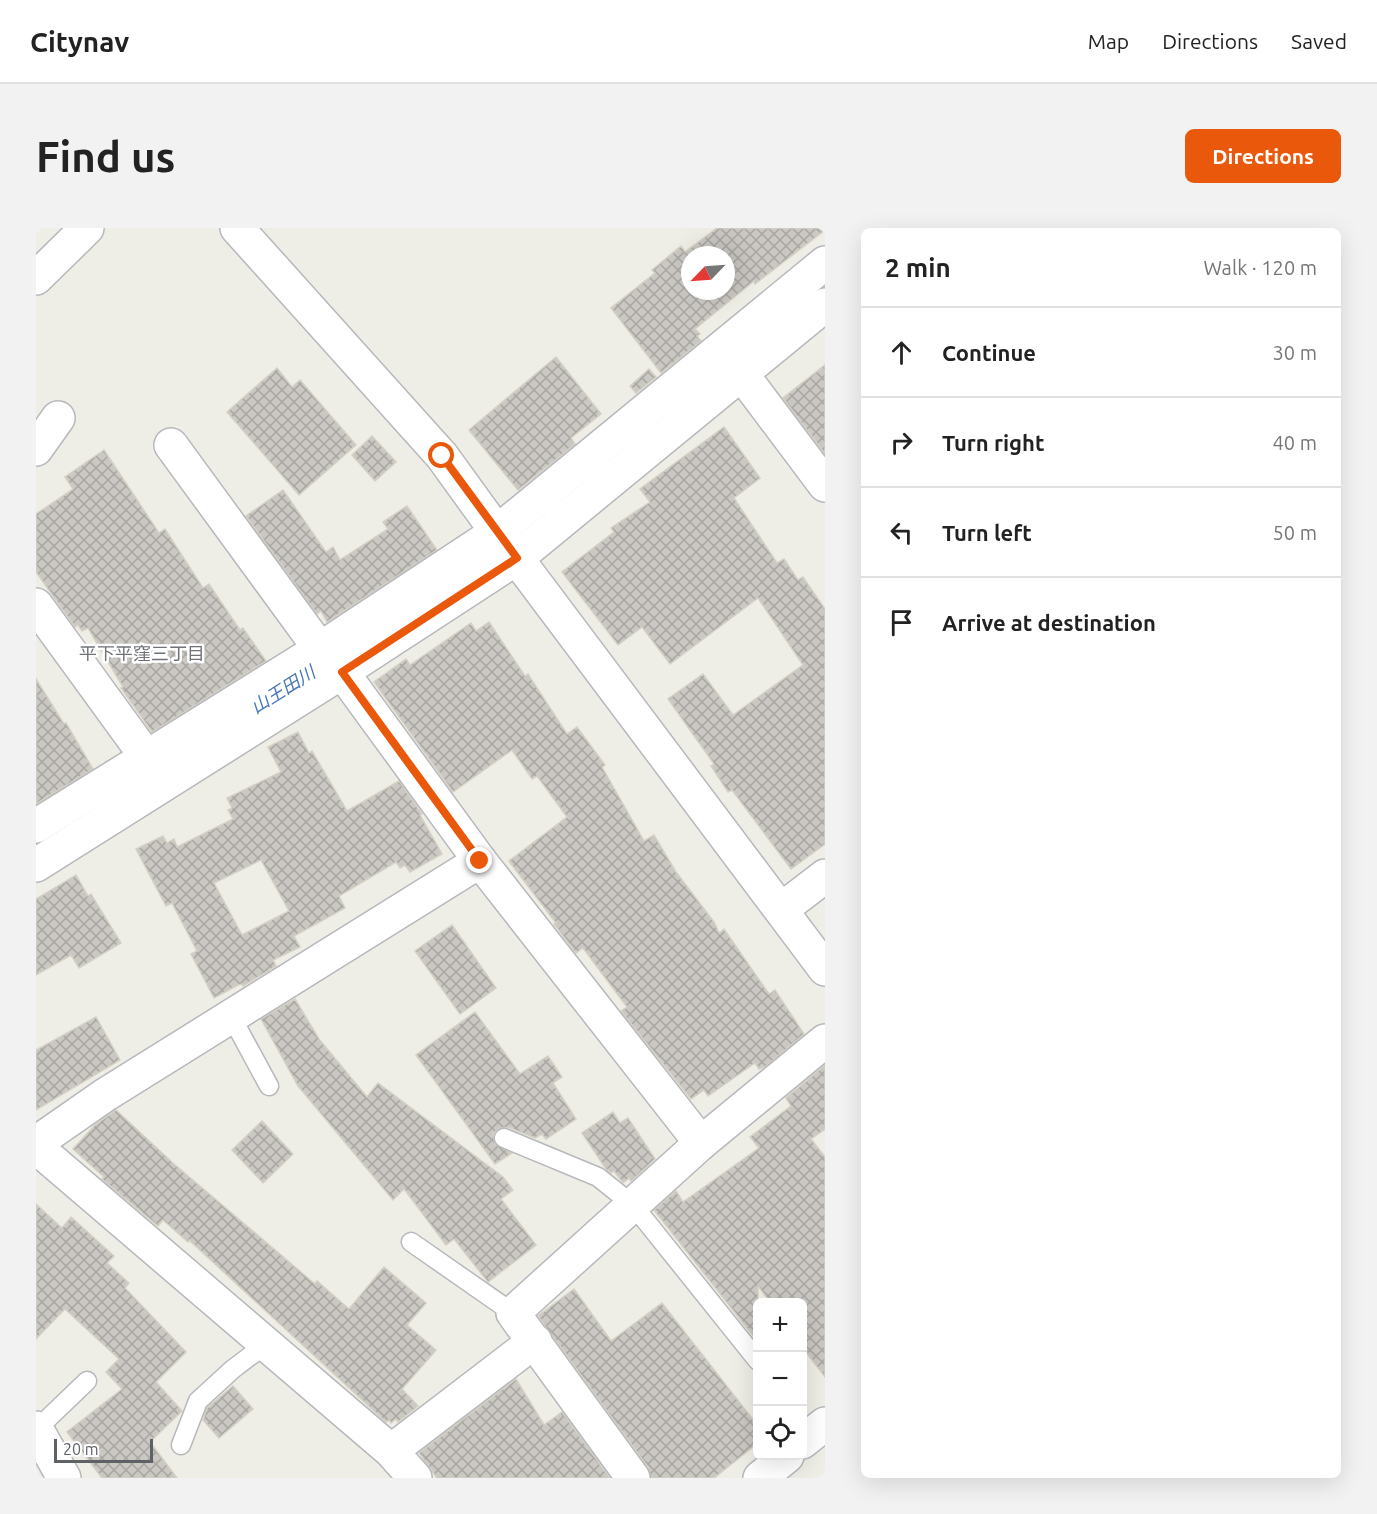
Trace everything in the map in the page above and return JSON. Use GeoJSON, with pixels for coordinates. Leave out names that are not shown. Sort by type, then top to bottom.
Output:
{"type":"FeatureCollection","features":[{"type":"Feature","properties":{"kind":"street"},"geometry":{"type":"LineString","coordinates":[[36,278],[87,228]]}},
{"type":"Feature","properties":{"kind":"street"},"geometry":{"type":"LineString","coordinates":[[237,228],[442,456],[825,969]]}},
{"type":"Feature","properties":{"kind":"street"},"geometry":{"type":"LineString","coordinates":[[36,865],[165,783],[331,661],[497,532],[825,263]]}},
{"type":"Feature","properties":{"kind":"street"},"geometry":{"type":"LineString","coordinates":[[36,826],[146,756],[331,661],[517,558],[825,305]]}},
{"type":"Feature","properties":{"kind":"street"},"geometry":{"type":"LineString","coordinates":[[722,348],[825,485]]}},
{"type":"Feature","properties":{"kind":"street"},"geometry":{"type":"LineString","coordinates":[[36,449],[58,418]]}},
{"type":"Feature","properties":{"kind":"street"},"geometry":{"type":"LineString","coordinates":[[171,445],[480,861],[701,1143]]}},
{"type":"Feature","properties":{"kind":"street"},"geometry":{"type":"LineString","coordinates":[[36,606],[165,783]]}},
{"type":"Feature","properties":{"kind":"street"},"geometry":{"type":"LineString","coordinates":[[415,1478],[391,1451],[36,1145],[105,1095],[480,861]]}},
{"type":"Feature","properties":{"kind":"street"},"geometry":{"type":"LineString","coordinates":[[782,909],[825,876]]}},
{"type":"Feature","properties":{"kind":"street"},"geometry":{"type":"LineString","coordinates":[[633,1478],[513,1313],[701,1143],[825,1041]]}},
{"type":"Feature","properties":{"kind":"street"},"geometry":{"type":"LineString","coordinates":[[391,1451],[535,1341]]}},
{"type":"Feature","properties":{"kind":"street"},"geometry":{"type":"LineString","coordinates":[[36,1429],[64,1478]]}},
{"type":"Feature","properties":{"kind":"street"},"geometry":{"type":"LineString","coordinates":[[760,1478],[781,1460]]}},
{"type":"Feature","properties":{"kind":"lane"},"geometry":{"type":"LineString","coordinates":[[231,1016],[269,1086]]}},
{"type":"Feature","properties":{"kind":"lane"},"geometry":{"type":"LineString","coordinates":[[504,1138],[598,1177],[633,1205],[753,1355]]}},
{"type":"Feature","properties":{"kind":"lane"},"geometry":{"type":"LineString","coordinates":[[411,1242],[513,1313]]}},
{"type":"Feature","properties":{"kind":"lane"},"geometry":{"type":"LineString","coordinates":[[181,1446],[198,1401],[233,1369],[266,1344]]}},
{"type":"Feature","properties":{"kind":"lane"},"geometry":{"type":"LineString","coordinates":[[36,1429],[87,1382]]}},
{"type":"Feature","properties":{"kind":"building"},"geometry":{"type":"Polygon","coordinates":[[[717,228],[825,228],[755,284],[754,281],[735,296],[735,246],[693,246],[717,228]]]}},
{"type":"Feature","properties":{"kind":"building"},"geometry":{"type":"Polygon","coordinates":[[[681,246],[681,300],[731,300],[695,329],[700,334],[697,336],[701,341],[661,373],[611,308],[655,273],[652,270],[681,246]]]}},
{"type":"Feature","properties":{"kind":"building"},"geometry":{"type":"Polygon","coordinates":[[[556,357],[601,414],[571,438],[575,444],[518,490],[469,430],[556,357]]]}},
{"type":"Feature","properties":{"kind":"building"},"geometry":{"type":"Polygon","coordinates":[[[825,365],[825,454],[783,398],[825,365]]]}},
{"type":"Feature","properties":{"kind":"building"},"geometry":{"type":"Polygon","coordinates":[[[277,368],[292,387],[300,380],[356,445],[299,495],[227,412],[277,368]]]}},
{"type":"Feature","properties":{"kind":"building"},"geometry":{"type":"Polygon","coordinates":[[[649,369],[656,377],[636,393],[630,386],[649,369]]]}},
{"type":"Feature","properties":{"kind":"building"},"geometry":{"type":"Polygon","coordinates":[[[724,427],[760,478],[734,498],[777,563],[784,559],[798,580],[803,577],[825,609],[825,844],[791,869],[732,790],[728,792],[711,766],[714,764],[668,699],[703,674],[733,715],[803,665],[758,598],[670,664],[642,627],[618,645],[562,572],[614,532],[611,528],[650,502],[640,489],[724,427]]]}},
{"type":"Feature","properties":{"kind":"building"},"geometry":{"type":"Polygon","coordinates":[[[372,436],[396,462],[375,481],[352,455],[372,436]]]}},
{"type":"Feature","properties":{"kind":"building"},"geometry":{"type":"Polygon","coordinates":[[[104,450],[159,533],[165,529],[203,588],[209,584],[240,630],[243,628],[266,661],[152,732],[121,688],[123,687],[88,628],[82,631],[78,625],[75,627],[36,572],[36,514],[73,489],[65,477],[104,450]]]}},
{"type":"Feature","properties":{"kind":"building"},"geometry":{"type":"Polygon","coordinates":[[[283,490],[326,552],[333,547],[340,560],[388,529],[383,522],[407,506],[437,550],[327,622],[321,611],[317,614],[246,516],[283,490]]]}},
{"type":"Feature","properties":{"kind":"building"},"geometry":{"type":"Polygon","coordinates":[[[489,622],[525,676],[528,674],[567,734],[577,727],[605,765],[602,767],[644,841],[654,835],[676,872],[714,922],[719,933],[724,929],[769,994],[775,990],[804,1034],[766,1066],[759,1069],[755,1063],[708,1096],[704,1090],[691,1099],[621,1011],[627,1007],[583,948],[576,953],[509,861],[567,817],[537,776],[532,779],[512,750],[453,792],[374,682],[406,659],[410,665],[471,623],[476,631],[489,622]]]}},
{"type":"Feature","properties":{"kind":"building"},"geometry":{"type":"Polygon","coordinates":[[[36,679],[64,724],[66,723],[93,769],[36,804],[36,679]]]}},
{"type":"Feature","properties":{"kind":"building"},"geometry":{"type":"Polygon","coordinates":[[[298,732],[309,753],[312,751],[347,811],[399,781],[422,814],[420,815],[442,854],[410,872],[405,865],[400,868],[396,862],[339,896],[345,908],[294,936],[300,947],[273,960],[276,966],[243,986],[238,985],[214,998],[191,954],[197,951],[172,903],[166,906],[136,849],[163,836],[167,843],[174,839],[177,847],[233,819],[228,810],[232,808],[227,798],[281,772],[268,747],[298,732]],[[261,860],[214,883],[242,935],[289,911],[261,860]]]}},
{"type":"Feature","properties":{"kind":"building"},"geometry":{"type":"Polygon","coordinates":[[[76,875],[88,896],[91,894],[121,943],[79,968],[71,955],[36,975],[36,899],[76,875]]]}},
{"type":"Feature","properties":{"kind":"building"},"geometry":{"type":"Polygon","coordinates":[[[452,925],[496,988],[460,1014],[415,951],[452,925]]]}},
{"type":"Feature","properties":{"kind":"building"},"geometry":{"type":"Polygon","coordinates":[[[295,999],[319,1039],[367,1097],[378,1083],[503,1177],[513,1190],[501,1199],[536,1245],[488,1282],[454,1239],[446,1245],[404,1189],[393,1200],[298,1086],[261,1019],[295,999]]]}},
{"type":"Feature","properties":{"kind":"building"},"geometry":{"type":"Polygon","coordinates":[[[475,1012],[520,1074],[548,1056],[562,1077],[553,1083],[576,1119],[546,1139],[542,1134],[535,1138],[508,1127],[498,1129],[493,1134],[495,1144],[512,1153],[495,1164],[416,1055],[475,1012]]]}},
{"type":"Feature","properties":{"kind":"building"},"geometry":{"type":"Polygon","coordinates":[[[96,1017],[120,1060],[36,1110],[36,1050],[96,1017]]]}},
{"type":"Feature","properties":{"kind":"building"},"geometry":{"type":"Polygon","coordinates":[[[825,1065],[825,1129],[811,1139],[825,1157],[825,1377],[807,1354],[807,1298],[767,1298],[758,1286],[758,1298],[753,1298],[753,1336],[654,1210],[676,1191],[683,1202],[759,1148],[750,1137],[791,1106],[786,1098],[825,1065]]]}},
{"type":"Feature","properties":{"kind":"building"},"geometry":{"type":"Polygon","coordinates":[[[116,1110],[174,1164],[315,1284],[317,1281],[349,1309],[384,1267],[426,1303],[407,1325],[436,1350],[402,1389],[418,1406],[398,1422],[396,1419],[391,1423],[389,1420],[386,1422],[189,1240],[188,1242],[163,1220],[158,1226],[102,1179],[104,1177],[73,1149],[95,1125],[116,1110]]]}},
{"type":"Feature","properties":{"kind":"building"},"geometry":{"type":"Polygon","coordinates":[[[613,1112],[620,1123],[628,1118],[655,1159],[631,1181],[629,1178],[623,1183],[614,1171],[611,1173],[606,1169],[582,1133],[613,1112]]]}},
{"type":"Feature","properties":{"kind":"building"},"geometry":{"type":"Polygon","coordinates":[[[262,1121],[293,1154],[263,1183],[232,1150],[262,1121]]]}},
{"type":"Feature","properties":{"kind":"building"},"geometry":{"type":"Polygon","coordinates":[[[36,1204],[62,1228],[71,1217],[114,1256],[107,1263],[129,1283],[125,1288],[186,1352],[156,1382],[182,1411],[150,1442],[177,1478],[102,1478],[67,1432],[122,1389],[106,1372],[119,1359],[65,1309],[36,1339],[36,1204]]]}},
{"type":"Feature","properties":{"kind":"building"},"geometry":{"type":"Polygon","coordinates":[[[574,1289],[611,1341],[662,1303],[753,1420],[753,1447],[714,1478],[651,1478],[648,1467],[538,1316],[574,1289]]]}},
{"type":"Feature","properties":{"kind":"building"},"geometry":{"type":"Polygon","coordinates":[[[516,1379],[544,1425],[562,1412],[610,1478],[437,1478],[419,1453],[516,1379]]]}},
{"type":"Feature","properties":{"kind":"building"},"geometry":{"type":"Polygon","coordinates":[[[233,1386],[253,1409],[219,1438],[203,1420],[207,1408],[233,1386]]]}},
{"type":"Feature","properties":{"kind":"district","name":"平下平窪三丁目"},"geometry":{"type":"Point","coordinates":[142,654]}},
{"type":"Feature","properties":{"kind":"route"},"geometry":{"type":"LineString","coordinates":[[442,456],[517,558],[342,672],[480,861]]}},
{"type":"Feature","properties":{"kind":"water label","name":"山王田川"},"geometry":{"type":"Point","coordinates":[283,690]}}]}
